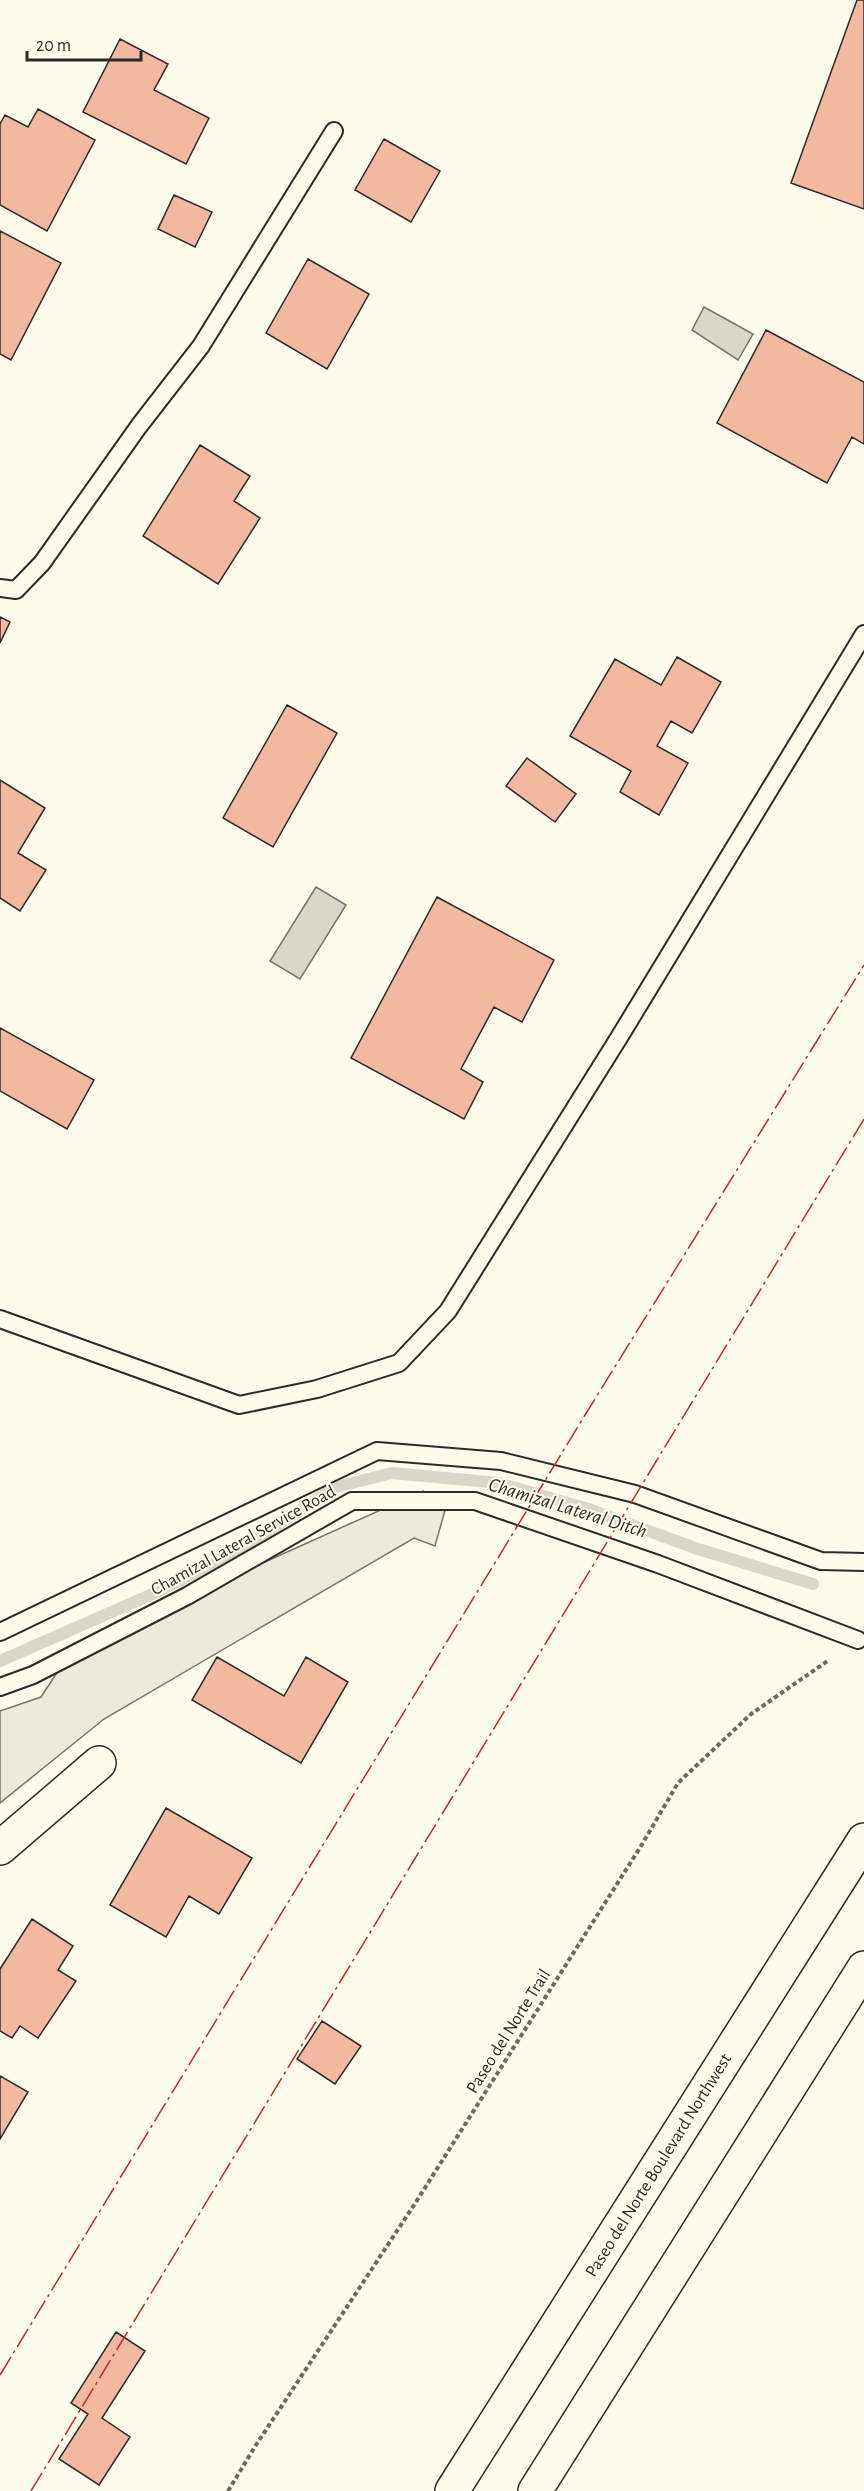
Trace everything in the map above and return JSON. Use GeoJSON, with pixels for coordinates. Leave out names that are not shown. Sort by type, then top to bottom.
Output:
{"type":"FeatureCollection","features":[{"type":"Feature","properties":{"kind":"main road"},"geometry":{"type":"LineString","coordinates":[[0,1848],[99,1763]]}},
{"type":"Feature","properties":{"kind":"main road","name":"Paseo del Norte Boulevard Northwest"},"geometry":{"type":"LineString","coordinates":[[452,2491],[864,1840]]}},
{"type":"Feature","properties":{"kind":"main road"},"geometry":{"type":"LineString","coordinates":[[535,2491],[864,1968]]}},
{"type":"Feature","properties":{"kind":"lane"},"geometry":{"type":"LineString","coordinates":[[0,588],[16,590],[42,563],[139,426],[201,346],[334,131]]}},
{"type":"Feature","properties":{"kind":"lane"},"geometry":{"type":"LineString","coordinates":[[0,1319],[239,1405],[318,1389],[399,1363],[448,1311],[621,1035],[864,634]]}},
{"type":"Feature","properties":{"kind":"lane","name":"Chamizal Lateral Service Road"},"geometry":{"type":"LineString","coordinates":[[0,1632],[377,1451],[501,1461],[635,1494],[821,1561],[864,1562]]}},
{"type":"Feature","properties":{"kind":"lane","name":"Chamizal Lateral Service Road"},"geometry":{"type":"LineString","coordinates":[[0,1687],[33,1675],[187,1596],[352,1501],[475,1501],[658,1564],[858,1640]]}},
{"type":"Feature","properties":{"kind":"path","name":"Paseo del Norte Trail"},"geometry":{"type":"LineString","coordinates":[[228,2491],[428,2183],[641,1846],[678,1783],[751,1714],[858,1640]]}},
{"type":"Feature","properties":{"kind":"shaded area"},"geometry":{"type":"Polygon","coordinates":[[[704,307],[753,334],[738,360],[692,330],[704,307]]]}},
{"type":"Feature","properties":{"kind":"shaded area"},"geometry":{"type":"Polygon","coordinates":[[[316,887],[346,905],[300,979],[270,961],[316,887]]]}},
{"type":"Feature","properties":{"kind":"shaded area"},"geometry":{"type":"Polygon","coordinates":[[[423,1491],[447,1503],[435,1546],[414,1538],[104,1719],[0,1803],[0,1711],[41,1697],[73,1648],[423,1491]]]}},
{"type":"Feature","properties":{"kind":"building"},"geometry":{"type":"Polygon","coordinates":[[[857,0],[864,0],[864,209],[791,183],[857,0]]]}},
{"type":"Feature","properties":{"kind":"building"},"geometry":{"type":"Polygon","coordinates":[[[120,39],[168,64],[154,90],[209,118],[186,164],[83,112],[120,39]]]}},
{"type":"Feature","properties":{"kind":"building"},"geometry":{"type":"Polygon","coordinates":[[[38,109],[95,140],[47,231],[0,205],[0,124],[5,115],[28,127],[38,109]]]}},
{"type":"Feature","properties":{"kind":"building"},"geometry":{"type":"Polygon","coordinates":[[[384,139],[440,171],[411,222],[355,190],[384,139]]]}},
{"type":"Feature","properties":{"kind":"building"},"geometry":{"type":"Polygon","coordinates":[[[174,195],[212,212],[195,247],[158,229],[174,195]]]}},
{"type":"Feature","properties":{"kind":"building"},"geometry":{"type":"Polygon","coordinates":[[[0,231],[61,263],[11,360],[0,354],[0,231]]]}},
{"type":"Feature","properties":{"kind":"building"},"geometry":{"type":"Polygon","coordinates":[[[308,259],[369,294],[327,369],[266,333],[308,259]]]}},
{"type":"Feature","properties":{"kind":"building"},"geometry":{"type":"Polygon","coordinates":[[[766,330],[864,382],[864,444],[852,437],[827,483],[717,423],[766,330]]]}},
{"type":"Feature","properties":{"kind":"building"},"geometry":{"type":"Polygon","coordinates":[[[200,445],[250,476],[234,501],[260,518],[218,584],[143,536],[200,445]]]}},
{"type":"Feature","properties":{"kind":"building"},"geometry":{"type":"Polygon","coordinates":[[[0,617],[10,622],[0,643],[0,617]]]}},
{"type":"Feature","properties":{"kind":"building"},"geometry":{"type":"Polygon","coordinates":[[[677,657],[721,682],[692,733],[671,721],[657,746],[688,763],[659,815],[620,792],[631,771],[570,736],[615,659],[661,685],[677,657]]]}},
{"type":"Feature","properties":{"kind":"building"},"geometry":{"type":"Polygon","coordinates":[[[287,705],[337,733],[273,847],[223,818],[287,705]]]}},
{"type":"Feature","properties":{"kind":"building"},"geometry":{"type":"Polygon","coordinates":[[[527,758],[576,794],[555,822],[506,786],[527,758]]]}},
{"type":"Feature","properties":{"kind":"building"},"geometry":{"type":"Polygon","coordinates":[[[0,780],[45,808],[18,853],[46,870],[20,911],[0,898],[0,780]]]}},
{"type":"Feature","properties":{"kind":"building"},"geometry":{"type":"Polygon","coordinates":[[[437,897],[554,960],[522,1022],[494,1007],[461,1069],[483,1082],[464,1119],[351,1058],[437,897]]]}},
{"type":"Feature","properties":{"kind":"building"},"geometry":{"type":"Polygon","coordinates":[[[0,1028],[94,1080],[67,1129],[0,1091],[0,1028]]]}},
{"type":"Feature","properties":{"kind":"building"},"geometry":{"type":"Polygon","coordinates":[[[217,1657],[284,1696],[306,1657],[348,1682],[301,1763],[192,1700],[217,1657]]]}},
{"type":"Feature","properties":{"kind":"building"},"geometry":{"type":"Polygon","coordinates":[[[166,1808],[252,1858],[219,1914],[189,1896],[166,1937],[110,1905],[166,1808]]]}},
{"type":"Feature","properties":{"kind":"building"},"geometry":{"type":"Polygon","coordinates":[[[32,1919],[73,1946],[58,1970],[76,1981],[38,2038],[20,2026],[12,2038],[0,2031],[0,1969],[32,1919]]]}},
{"type":"Feature","properties":{"kind":"building"},"geometry":{"type":"Polygon","coordinates":[[[322,2021],[361,2046],[335,2084],[297,2059],[322,2021]]]}},
{"type":"Feature","properties":{"kind":"building"},"geometry":{"type":"Polygon","coordinates":[[[0,2076],[28,2092],[0,2139],[0,2076]]]}},
{"type":"Feature","properties":{"kind":"building"},"geometry":{"type":"Polygon","coordinates":[[[116,2332],[145,2351],[102,2418],[130,2437],[99,2485],[59,2459],[88,2414],[71,2403],[116,2332]]]}},
{"type":"Feature","properties":{"kind":"waterway","name":"Chamizal Lateral Ditch"},"geometry":{"type":"LineString","coordinates":[[0,1661],[155,1593],[234,1553],[336,1487],[392,1473],[499,1483],[588,1509],[698,1549],[813,1584]]}},
{"type":"Feature","properties":{"kind":"power"},"geometry":{"type":"LineString","coordinates":[[0,2375],[585,1415],[864,965]]}},
{"type":"Feature","properties":{"kind":"power"},"geometry":{"type":"LineString","coordinates":[[31,2491],[864,1119]]}}]}
